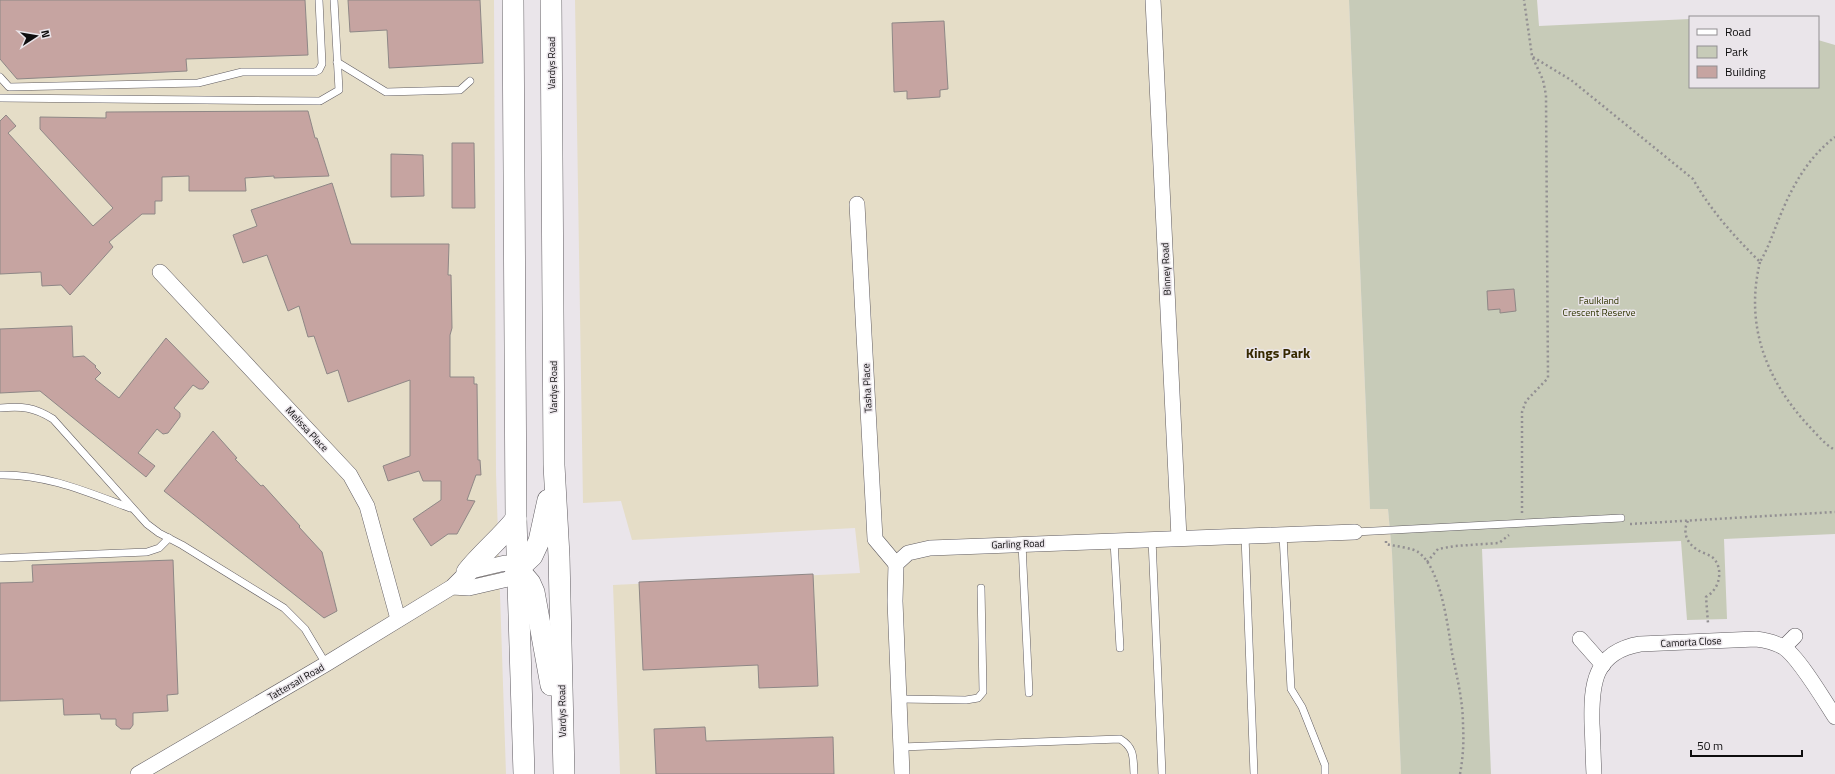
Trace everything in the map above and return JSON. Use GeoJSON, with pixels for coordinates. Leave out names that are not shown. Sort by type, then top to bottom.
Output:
{"type":"FeatureCollection","features":[{"type":"Feature","properties":{"kind":"main road"},"geometry":{"type":"LineString","coordinates":[[513,0],[516,519],[524,774]]}},
{"type":"Feature","properties":{"kind":"main road","name":"Vardys Road"},"geometry":{"type":"LineString","coordinates":[[551,0],[554,465],[559,556],[564,774]]}},
{"type":"Feature","properties":{"kind":"main road"},"geometry":{"type":"LineString","coordinates":[[518,569],[532,556],[539,541],[554,465]]}},
{"type":"Feature","properties":{"kind":"main road"},"geometry":{"type":"LineString","coordinates":[[467,572],[481,555],[502,538],[516,519]]}},
{"type":"Feature","properties":{"kind":"main road"},"geometry":{"type":"LineString","coordinates":[[518,569],[530,583],[534,592],[563,751]]}},
{"type":"Feature","properties":{"kind":"street","name":"Binney Road"},"geometry":{"type":"LineString","coordinates":[[1154,0],[1178,538]]}},
{"type":"Feature","properties":{"kind":"street","name":"Tasha Place"},"geometry":{"type":"LineString","coordinates":[[857,204],[875,539],[896,564]]}},
{"type":"Feature","properties":{"kind":"street","name":"Melissa Place"},"geometry":{"type":"LineString","coordinates":[[160,272],[350,475],[367,506],[398,619]]}},
{"type":"Feature","properties":{"kind":"street","name":"Garling Road"},"geometry":{"type":"LineString","coordinates":[[896,564],[908,553],[930,548],[1355,532]]}},
{"type":"Feature","properties":{"kind":"street"},"geometry":{"type":"LineString","coordinates":[[452,587],[470,588],[508,579],[518,569],[505,563],[467,572]]}},
{"type":"Feature","properties":{"kind":"street"},"geometry":{"type":"LineString","coordinates":[[896,564],[894,601],[902,774]]}},
{"type":"Feature","properties":{"kind":"street","name":"Tattersall Road"},"geometry":{"type":"LineString","coordinates":[[138,774],[326,664],[452,587],[467,572]]}},
{"type":"Feature","properties":{"kind":"street"},"geometry":{"type":"LineString","coordinates":[[1784,647],[1795,636]]}},
{"type":"Feature","properties":{"kind":"street"},"geometry":{"type":"LineString","coordinates":[[1580,639],[1603,664]]}},
{"type":"Feature","properties":{"kind":"street","name":"Camorta Close"},"geometry":{"type":"LineString","coordinates":[[1594,774],[1592,704],[1593,686],[1603,664],[1614,653],[1626,647],[1640,644],[1756,639],[1770,641],[1784,647],[1799,664],[1835,717]]}},
{"type":"Feature","properties":{"kind":"lane"},"geometry":{"type":"LineString","coordinates":[[0,77],[9,87],[198,83],[242,72],[315,72],[319,70],[322,64],[319,0]]}},
{"type":"Feature","properties":{"kind":"lane"},"geometry":{"type":"LineString","coordinates":[[0,98],[320,101],[339,90],[334,0]]}},
{"type":"Feature","properties":{"kind":"lane"},"geometry":{"type":"LineString","coordinates":[[337,62],[386,92],[460,90],[470,81]]}},
{"type":"Feature","properties":{"kind":"lane"},"geometry":{"type":"LineString","coordinates":[[0,408],[19,406],[28,407],[53,419],[147,524],[284,608],[305,629],[326,664]]}},
{"type":"Feature","properties":{"kind":"lane"},"geometry":{"type":"LineString","coordinates":[[0,475],[17,474],[57,481],[132,509]]}},
{"type":"Feature","properties":{"kind":"lane"},"geometry":{"type":"LineString","coordinates":[[1355,532],[1621,518]]}},
{"type":"Feature","properties":{"kind":"lane"},"geometry":{"type":"LineString","coordinates":[[1283,535],[1291,689],[1302,707],[1325,765],[1325,774]]}},
{"type":"Feature","properties":{"kind":"lane"},"geometry":{"type":"LineString","coordinates":[[1245,536],[1254,774]]}},
{"type":"Feature","properties":{"kind":"lane"},"geometry":{"type":"LineString","coordinates":[[0,558],[147,552],[159,548],[169,538]]}},
{"type":"Feature","properties":{"kind":"lane"},"geometry":{"type":"LineString","coordinates":[[1152,539],[1162,774]]}},
{"type":"Feature","properties":{"kind":"lane"},"geometry":{"type":"LineString","coordinates":[[1114,541],[1120,648]]}},
{"type":"Feature","properties":{"kind":"lane"},"geometry":{"type":"LineString","coordinates":[[1022,544],[1029,693]]}},
{"type":"Feature","properties":{"kind":"lane"},"geometry":{"type":"LineString","coordinates":[[899,699],[966,700],[978,698],[982,692],[981,588]]}},
{"type":"Feature","properties":{"kind":"lane"},"geometry":{"type":"LineString","coordinates":[[901,747],[1120,739],[1128,744],[1133,758],[1134,774]]}},
{"type":"Feature","properties":{"kind":"path"},"geometry":{"type":"LineString","coordinates":[[1427,562],[1438,549],[1454,546],[1499,543],[1513,531],[1522,531],[1522,412],[1526,401],[1548,378],[1546,94],[1543,80],[1532,56],[1524,0]]}},
{"type":"Feature","properties":{"kind":"path"},"geometry":{"type":"LineString","coordinates":[[1532,56],[1571,80],[1693,179],[1705,201],[1717,218],[1760,262]]}},
{"type":"Feature","properties":{"kind":"path"},"geometry":{"type":"LineString","coordinates":[[1835,138],[1821,148],[1805,169],[1783,208],[1768,249],[1760,262],[1755,281],[1756,319],[1759,341],[1768,365],[1781,392],[1817,434],[1835,450]]}},
{"type":"Feature","properties":{"kind":"path"},"geometry":{"type":"LineString","coordinates":[[1625,524],[1835,512]]}},
{"type":"Feature","properties":{"kind":"path"},"geometry":{"type":"LineString","coordinates":[[1688,521],[1685,527],[1685,534],[1688,541],[1693,548],[1712,557],[1719,570],[1717,585],[1712,593],[1706,597],[1708,623]]}},
{"type":"Feature","properties":{"kind":"path"},"geometry":{"type":"LineString","coordinates":[[1387,531],[1386,544],[1418,552],[1427,562],[1437,584],[1445,609],[1461,698],[1463,758],[1460,774]]}},
{"type":"Feature","properties":{"kind":"shaded area"},"geometry":{"type":"Polygon","coordinates":[[[0,0],[494,0],[496,474],[506,774],[0,774],[0,0]]]}},
{"type":"Feature","properties":{"kind":"shaded area"},"geometry":{"type":"Polygon","coordinates":[[[575,0],[1349,0],[1370,509],[1388,509],[1392,553],[1401,774],[620,774],[613,585],[860,573],[855,528],[632,540],[621,501],[583,503],[575,0]]]}},
{"type":"Feature","properties":{"kind":"green space","name":"Faulkland Crescent Reserve"},"geometry":{"type":"Polygon","coordinates":[[[1349,0],[1537,0],[1539,26],[1689,19],[1689,88],[1819,88],[1819,40],[1835,45],[1835,534],[1724,539],[1727,619],[1687,620],[1681,541],[1482,549],[1491,774],[1401,774],[1392,553],[1388,509],[1370,509],[1349,0]]]}},
{"type":"Feature","properties":{"kind":"building"},"geometry":{"type":"Polygon","coordinates":[[[0,0],[305,0],[308,55],[186,59],[187,71],[17,79],[0,59],[0,0]]]}},
{"type":"Feature","properties":{"kind":"building"},"geometry":{"type":"Polygon","coordinates":[[[348,0],[480,0],[483,63],[389,68],[387,30],[350,32],[348,0]]]}},
{"type":"Feature","properties":{"kind":"building"},"geometry":{"type":"Polygon","coordinates":[[[944,21],[948,89],[940,90],[940,97],[907,99],[907,91],[894,92],[892,23],[944,21]]]}},
{"type":"Feature","properties":{"kind":"building"},"geometry":{"type":"Polygon","coordinates":[[[308,111],[315,138],[317,138],[329,176],[274,178],[274,176],[245,178],[246,191],[189,191],[189,176],[162,177],[162,201],[155,201],[155,214],[142,214],[109,242],[113,247],[70,295],[61,285],[42,286],[41,272],[0,274],[0,121],[6,115],[16,126],[8,133],[93,226],[113,208],[40,129],[40,117],[106,118],[106,112],[308,111]]]}},
{"type":"Feature","properties":{"kind":"building"},"geometry":{"type":"Polygon","coordinates":[[[452,143],[474,143],[475,208],[452,208],[452,143]]]}},
{"type":"Feature","properties":{"kind":"building"},"geometry":{"type":"Polygon","coordinates":[[[391,154],[423,155],[424,196],[391,197],[391,154]]]}},
{"type":"Feature","properties":{"kind":"building"},"geometry":{"type":"Polygon","coordinates":[[[332,183],[351,244],[449,244],[448,275],[451,275],[452,328],[450,335],[450,377],[474,377],[474,384],[477,384],[478,460],[480,460],[481,475],[476,475],[467,500],[475,501],[457,534],[448,534],[431,546],[413,519],[441,500],[441,481],[423,481],[419,471],[388,481],[383,466],[410,456],[410,380],[348,402],[338,370],[327,374],[314,336],[308,337],[299,306],[288,311],[267,255],[243,263],[233,235],[257,226],[251,210],[332,183]]]}},
{"type":"Feature","properties":{"kind":"building"},"geometry":{"type":"Polygon","coordinates":[[[1514,289],[1516,311],[1500,313],[1500,309],[1488,310],[1487,291],[1514,289]]]}},
{"type":"Feature","properties":{"kind":"building"},"geometry":{"type":"Polygon","coordinates":[[[72,326],[73,357],[84,356],[96,366],[95,367],[101,373],[95,379],[119,398],[166,338],[209,382],[203,389],[199,389],[193,385],[174,408],[180,413],[180,417],[168,433],[163,434],[157,429],[138,453],[155,466],[146,477],[40,391],[0,393],[0,329],[72,326]]]}},
{"type":"Feature","properties":{"kind":"building"},"geometry":{"type":"Polygon","coordinates":[[[213,431],[237,458],[235,459],[261,486],[263,485],[322,552],[337,611],[324,618],[164,491],[213,431]]]}},
{"type":"Feature","properties":{"kind":"building"},"geometry":{"type":"Polygon","coordinates":[[[173,560],[178,694],[167,695],[168,711],[133,713],[133,725],[130,729],[121,729],[116,725],[116,719],[101,719],[100,714],[64,715],[63,699],[0,701],[0,583],[33,582],[32,565],[173,560]]]}},
{"type":"Feature","properties":{"kind":"building"},"geometry":{"type":"Polygon","coordinates":[[[813,574],[818,686],[759,688],[758,665],[643,670],[639,582],[813,574]]]}},
{"type":"Feature","properties":{"kind":"building"},"geometry":{"type":"Polygon","coordinates":[[[705,727],[706,741],[833,737],[834,774],[656,774],[654,729],[705,727]]]}},
{"type":"Feature","properties":{"kind":"district","name":"Kings Park"},"geometry":{"type":"Point","coordinates":[1278,352]}}]}
